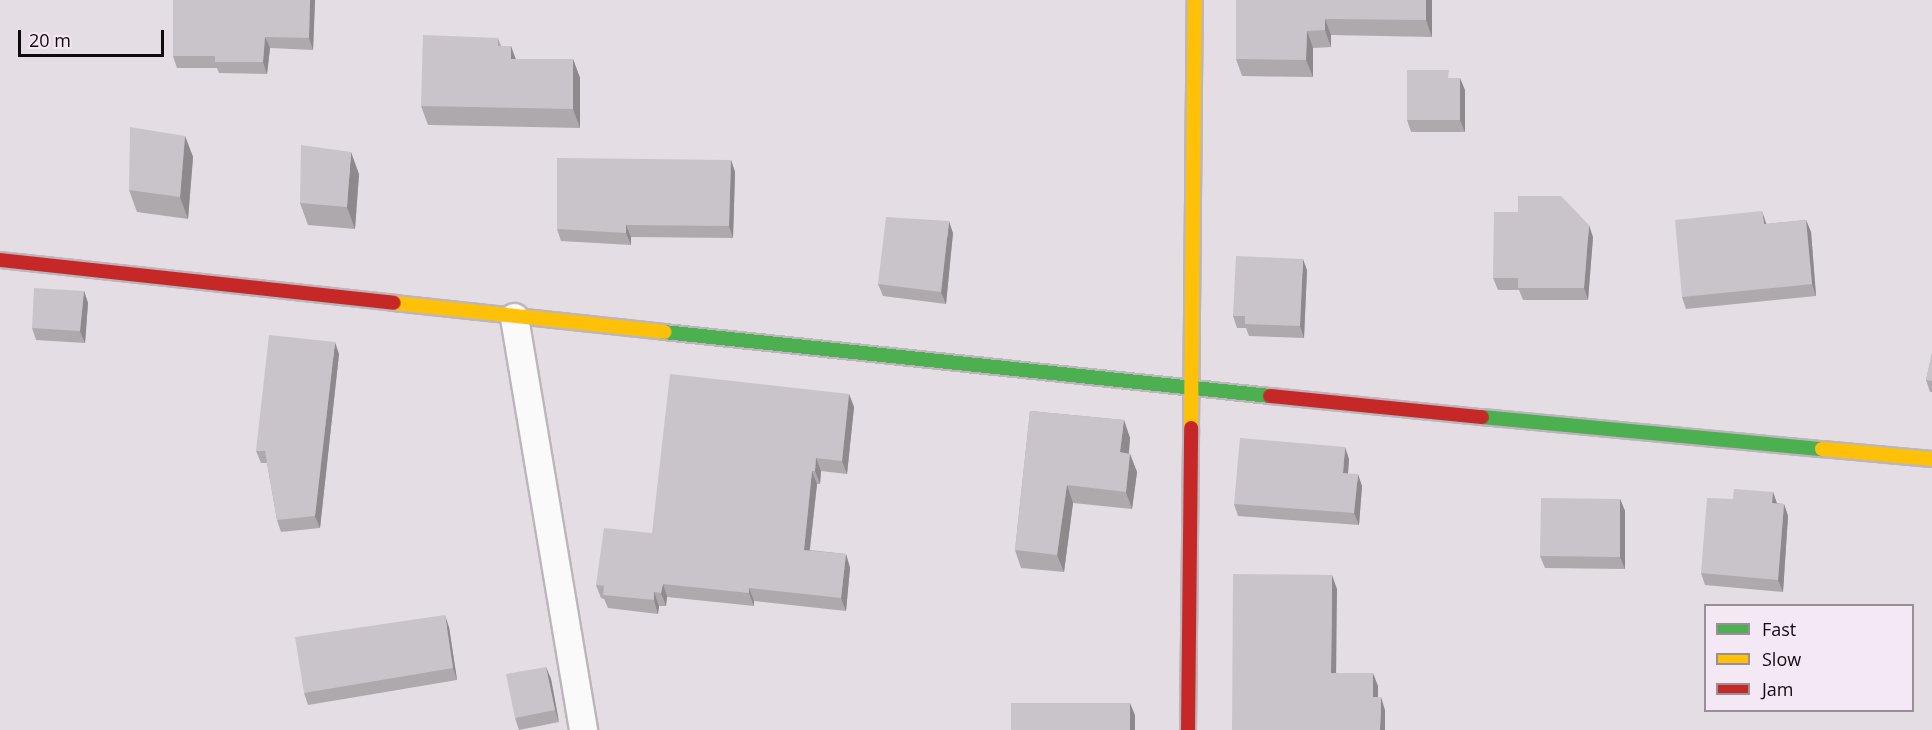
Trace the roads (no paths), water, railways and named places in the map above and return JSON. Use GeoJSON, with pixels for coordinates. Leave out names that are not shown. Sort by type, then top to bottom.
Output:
{"type":"FeatureCollection","features":[{"type":"Feature","properties":{"kind":"street"},"geometry":{"type":"LineString","coordinates":[[1188,730],[1195,0]]}},
{"type":"Feature","properties":{"kind":"street"},"geometry":{"type":"LineString","coordinates":[[0,260],[1191,389],[1932,459]]}},
{"type":"Feature","properties":{"kind":"lane"},"geometry":{"type":"LineString","coordinates":[[514,317],[583,730]]}}]}
